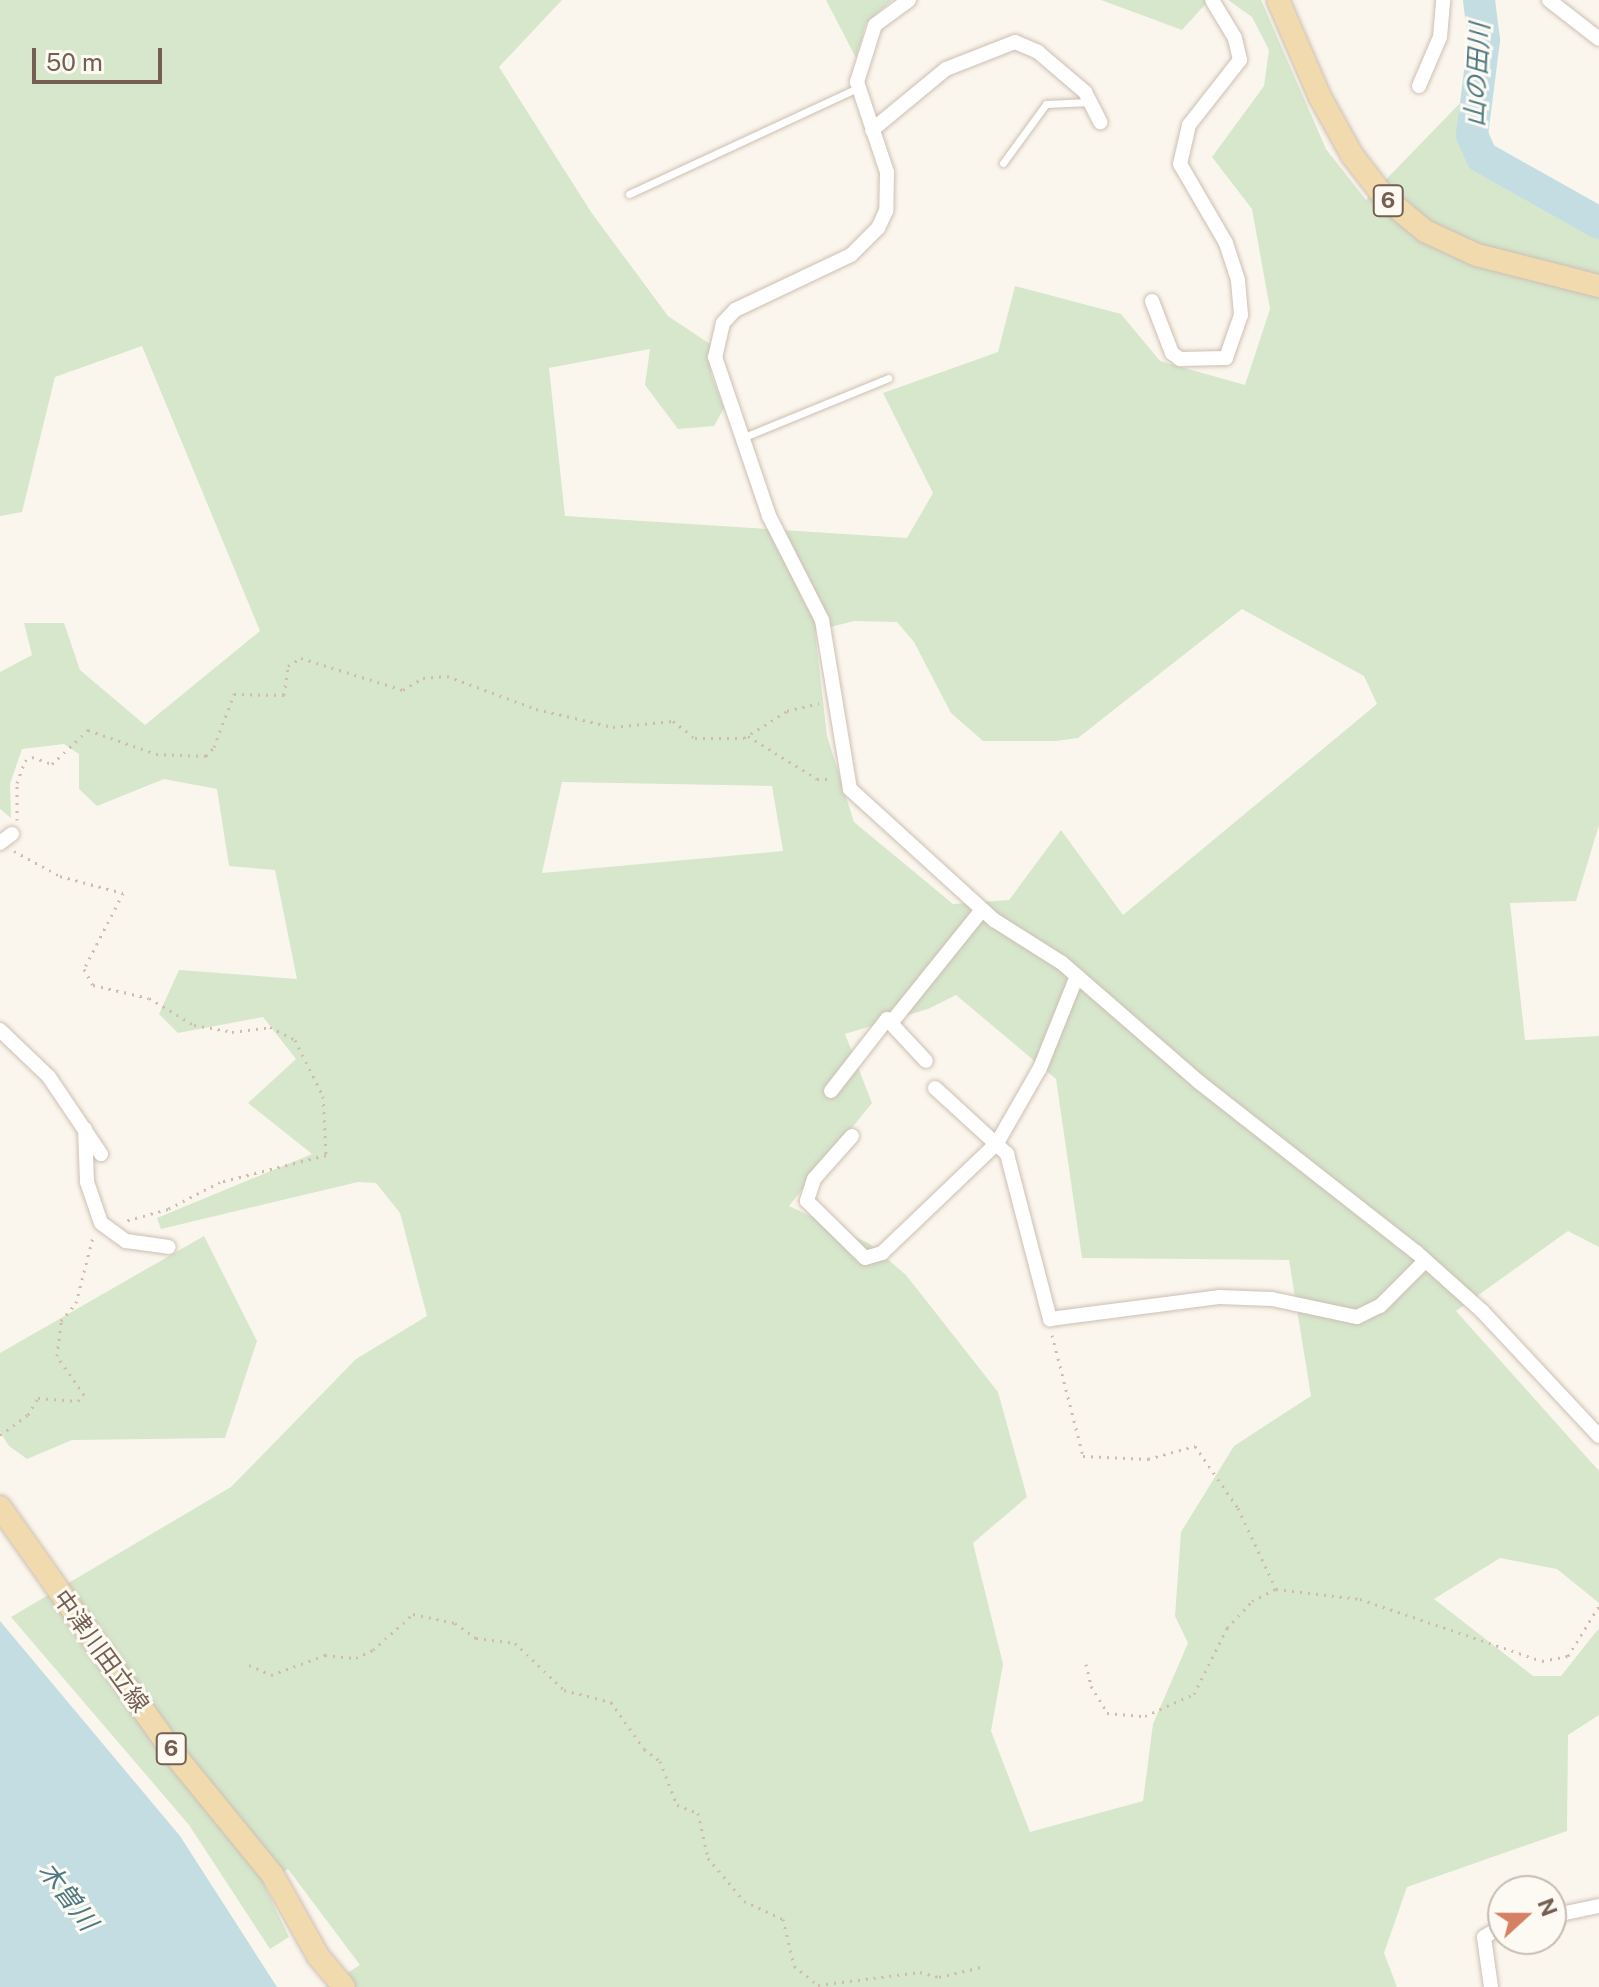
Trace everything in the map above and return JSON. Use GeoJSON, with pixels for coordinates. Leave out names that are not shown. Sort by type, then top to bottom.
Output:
{"type":"FeatureCollection","features":[{"type":"Feature","properties":{"kind":"main road","name":"6"},"geometry":{"type":"LineString","coordinates":[[1278,0],[1320,97],[1352,155],[1385,198],[1425,231],[1477,255],[1599,286]]}},
{"type":"Feature","properties":{"kind":"main road","name":"中津川田立線"},"geometry":{"type":"LineString","coordinates":[[0,1507],[174,1754],[272,1874],[318,1956],[344,1987]]}},
{"type":"Feature","properties":{"kind":"street"},"geometry":{"type":"LineString","coordinates":[[909,0],[875,25],[861,60],[859,87],[889,192],[886,211],[868,241],[835,263],[743,306],[723,323],[715,357],[769,516],[822,620],[845,776],[850,789],[888,828],[982,910],[1077,976],[1199,1082],[1425,1261],[1482,1311],[1599,1436]]}},
{"type":"Feature","properties":{"kind":"street"},"geometry":{"type":"LineString","coordinates":[[1152,301],[1172,353],[1180,359],[1226,358],[1241,315],[1238,280],[1226,243],[1180,164],[1189,125],[1240,60],[1235,38],[1212,0]]}},
{"type":"Feature","properties":{"kind":"street"},"geometry":{"type":"LineString","coordinates":[[1419,86],[1440,37],[1443,0]]}},
{"type":"Feature","properties":{"kind":"street"},"geometry":{"type":"LineString","coordinates":[[1549,0],[1599,39]]}},
{"type":"Feature","properties":{"kind":"street"},"geometry":{"type":"LineString","coordinates":[[872,130],[946,69],[1015,42],[1038,52],[1091,101],[1100,122]]}},
{"type":"Feature","properties":{"kind":"street"},"geometry":{"type":"LineString","coordinates":[[891,1023],[982,910]]}},
{"type":"Feature","properties":{"kind":"street"},"geometry":{"type":"LineString","coordinates":[[852,1136],[814,1179],[807,1201],[865,1258],[882,1253],[997,1143],[1040,1068],[1077,976]]}},
{"type":"Feature","properties":{"kind":"street"},"geometry":{"type":"LineString","coordinates":[[831,1091],[887,1019],[926,1061]]}},
{"type":"Feature","properties":{"kind":"street"},"geometry":{"type":"LineString","coordinates":[[0,1030],[49,1077],[101,1154]]}},
{"type":"Feature","properties":{"kind":"street"},"geometry":{"type":"LineString","coordinates":[[935,1088],[1007,1154],[1050,1319],[1219,1297],[1272,1299],[1357,1317],[1380,1306],[1425,1261]]}},
{"type":"Feature","properties":{"kind":"street"},"geometry":{"type":"LineString","coordinates":[[85,1129],[87,1182],[100,1221],[110,1234],[126,1241],[169,1247]]}},
{"type":"Feature","properties":{"kind":"street"},"geometry":{"type":"LineString","coordinates":[[1567,1913],[1599,1906]]}},
{"type":"Feature","properties":{"kind":"street"},"geometry":{"type":"LineString","coordinates":[[1487,1935],[1484,1937],[1491,1987]]}},
{"type":"Feature","properties":{"kind":"lane"},"geometry":{"type":"LineString","coordinates":[[629,194],[859,87]]}},
{"type":"Feature","properties":{"kind":"lane"},"geometry":{"type":"LineString","coordinates":[[1003,163],[1046,104],[1091,101]]}},
{"type":"Feature","properties":{"kind":"lane"},"geometry":{"type":"LineString","coordinates":[[742,438],[888,378]]}},
{"type":"Feature","properties":{"kind":"path"},"geometry":{"type":"LineString","coordinates":[[0,1435],[28,1415],[38,1398],[78,1401],[84,1395],[57,1356],[61,1321],[76,1303],[100,1221],[132,1221],[220,1182],[326,1155],[323,1096],[295,1040],[270,1027],[232,1032],[194,1025],[149,998],[93,985],[84,969],[123,893],[60,876],[20,856],[5,839],[25,761],[32,757],[52,764],[88,730],[156,754],[206,756],[214,747],[234,694],[284,695],[288,666],[301,658],[403,690],[423,678],[447,676],[536,709],[613,727],[642,727],[666,720],[695,738],[748,736],[787,711],[834,702]]}},
{"type":"Feature","properties":{"kind":"path"},"geometry":{"type":"LineString","coordinates":[[748,736],[817,779],[845,776]]}},
{"type":"Feature","properties":{"kind":"path"},"geometry":{"type":"LineString","coordinates":[[1050,1319],[1083,1456],[1148,1459],[1195,1446],[1238,1508],[1276,1589]]}},
{"type":"Feature","properties":{"kind":"path"},"geometry":{"type":"LineString","coordinates":[[1086,1664],[1096,1696],[1107,1713],[1122,1718],[1174,1707],[1194,1694],[1217,1644],[1239,1614],[1276,1589],[1360,1599],[1542,1661],[1568,1656],[1599,1606]]}},
{"type":"Feature","properties":{"kind":"path"},"geometry":{"type":"LineString","coordinates":[[249,1665],[271,1675],[325,1655],[356,1658],[373,1650],[413,1614],[455,1623],[476,1638],[515,1643],[564,1690],[611,1702],[644,1749],[660,1761],[677,1805],[698,1813],[708,1858],[744,1901],[783,1919],[794,1966],[818,1985],[920,1972],[939,1977],[981,1967]]}},
{"type":"Feature","properties":{"kind":"green space"},"geometry":{"type":"Polygon","coordinates":[[[0,0],[562,0],[499,67],[591,212],[668,316],[710,344],[711,374],[724,408],[714,426],[678,429],[645,385],[650,349],[549,368],[565,516],[907,538],[933,493],[883,393],[998,352],[1015,286],[1121,314],[1160,361],[1245,385],[1270,309],[1252,209],[1212,157],[1264,86],[1269,50],[1252,17],[1228,0],[1261,0],[1326,149],[1366,200],[1467,96],[1465,135],[1473,164],[1599,231],[1599,825],[1576,901],[1510,903],[1525,1040],[1599,1036],[1599,1247],[1568,1231],[1456,1311],[1599,1471],[1599,1603],[1557,1569],[1500,1558],[1434,1599],[1533,1676],[1561,1676],[1599,1628],[1599,1715],[1568,1735],[1567,1831],[1407,1887],[1384,1953],[1397,1987],[325,1987],[360,1965],[288,1869],[264,1885],[289,1937],[270,1949],[189,1825],[11,1617],[231,1487],[356,1359],[427,1316],[400,1213],[376,1183],[358,1182],[161,1229],[157,1218],[312,1154],[248,1103],[296,1059],[263,1017],[178,1033],[159,1014],[179,970],[297,979],[275,870],[229,866],[217,789],[164,779],[97,806],[79,789],[79,754],[64,744],[22,749],[10,784],[11,818],[0,809],[0,672],[32,655],[24,623],[64,623],[80,670],[145,725],[260,631],[142,346],[55,377],[22,512],[0,516],[0,0]],[[1242,609],[1078,738],[1056,741],[983,741],[951,713],[914,642],[897,622],[854,621],[815,631],[827,736],[854,822],[953,904],[1009,900],[1061,830],[1123,915],[1377,704],[1364,676],[1242,609]],[[562,782],[542,873],[783,851],[772,786],[562,782]],[[956,995],[928,1009],[845,1034],[872,1103],[789,1206],[870,1244],[906,1275],[998,1392],[1027,1497],[973,1543],[1003,1664],[991,1731],[1030,1832],[1143,1801],[1153,1724],[1188,1643],[1175,1616],[1181,1532],[1234,1446],[1311,1396],[1289,1260],[1082,1258],[1056,1079],[956,995]]]}},
{"type":"Feature","properties":{"kind":"green space"},"geometry":{"type":"Polygon","coordinates":[[[826,0],[892,0],[866,23],[856,58],[826,0]]]}},
{"type":"Feature","properties":{"kind":"green space"},"geometry":{"type":"Polygon","coordinates":[[[1101,0],[1209,0],[1182,30],[1101,0]]]}},
{"type":"Feature","properties":{"kind":"green space"},"geometry":{"type":"Polygon","coordinates":[[[204,1236],[257,1341],[225,1438],[72,1440],[27,1459],[9,1446],[0,1432],[0,1353],[204,1236]]]}},
{"type":"Feature","properties":{"kind":"water","name":"木曽川"},"geometry":{"type":"Polygon","coordinates":[[[0,1621],[180,1836],[277,1987],[0,1987],[0,1621]]]}},
{"type":"Feature","properties":{"kind":"waterway","name":"山の田川"},"geometry":{"type":"LineString","coordinates":[[1479,0],[1484,40],[1472,135],[1482,157],[1599,223]]}}]}
